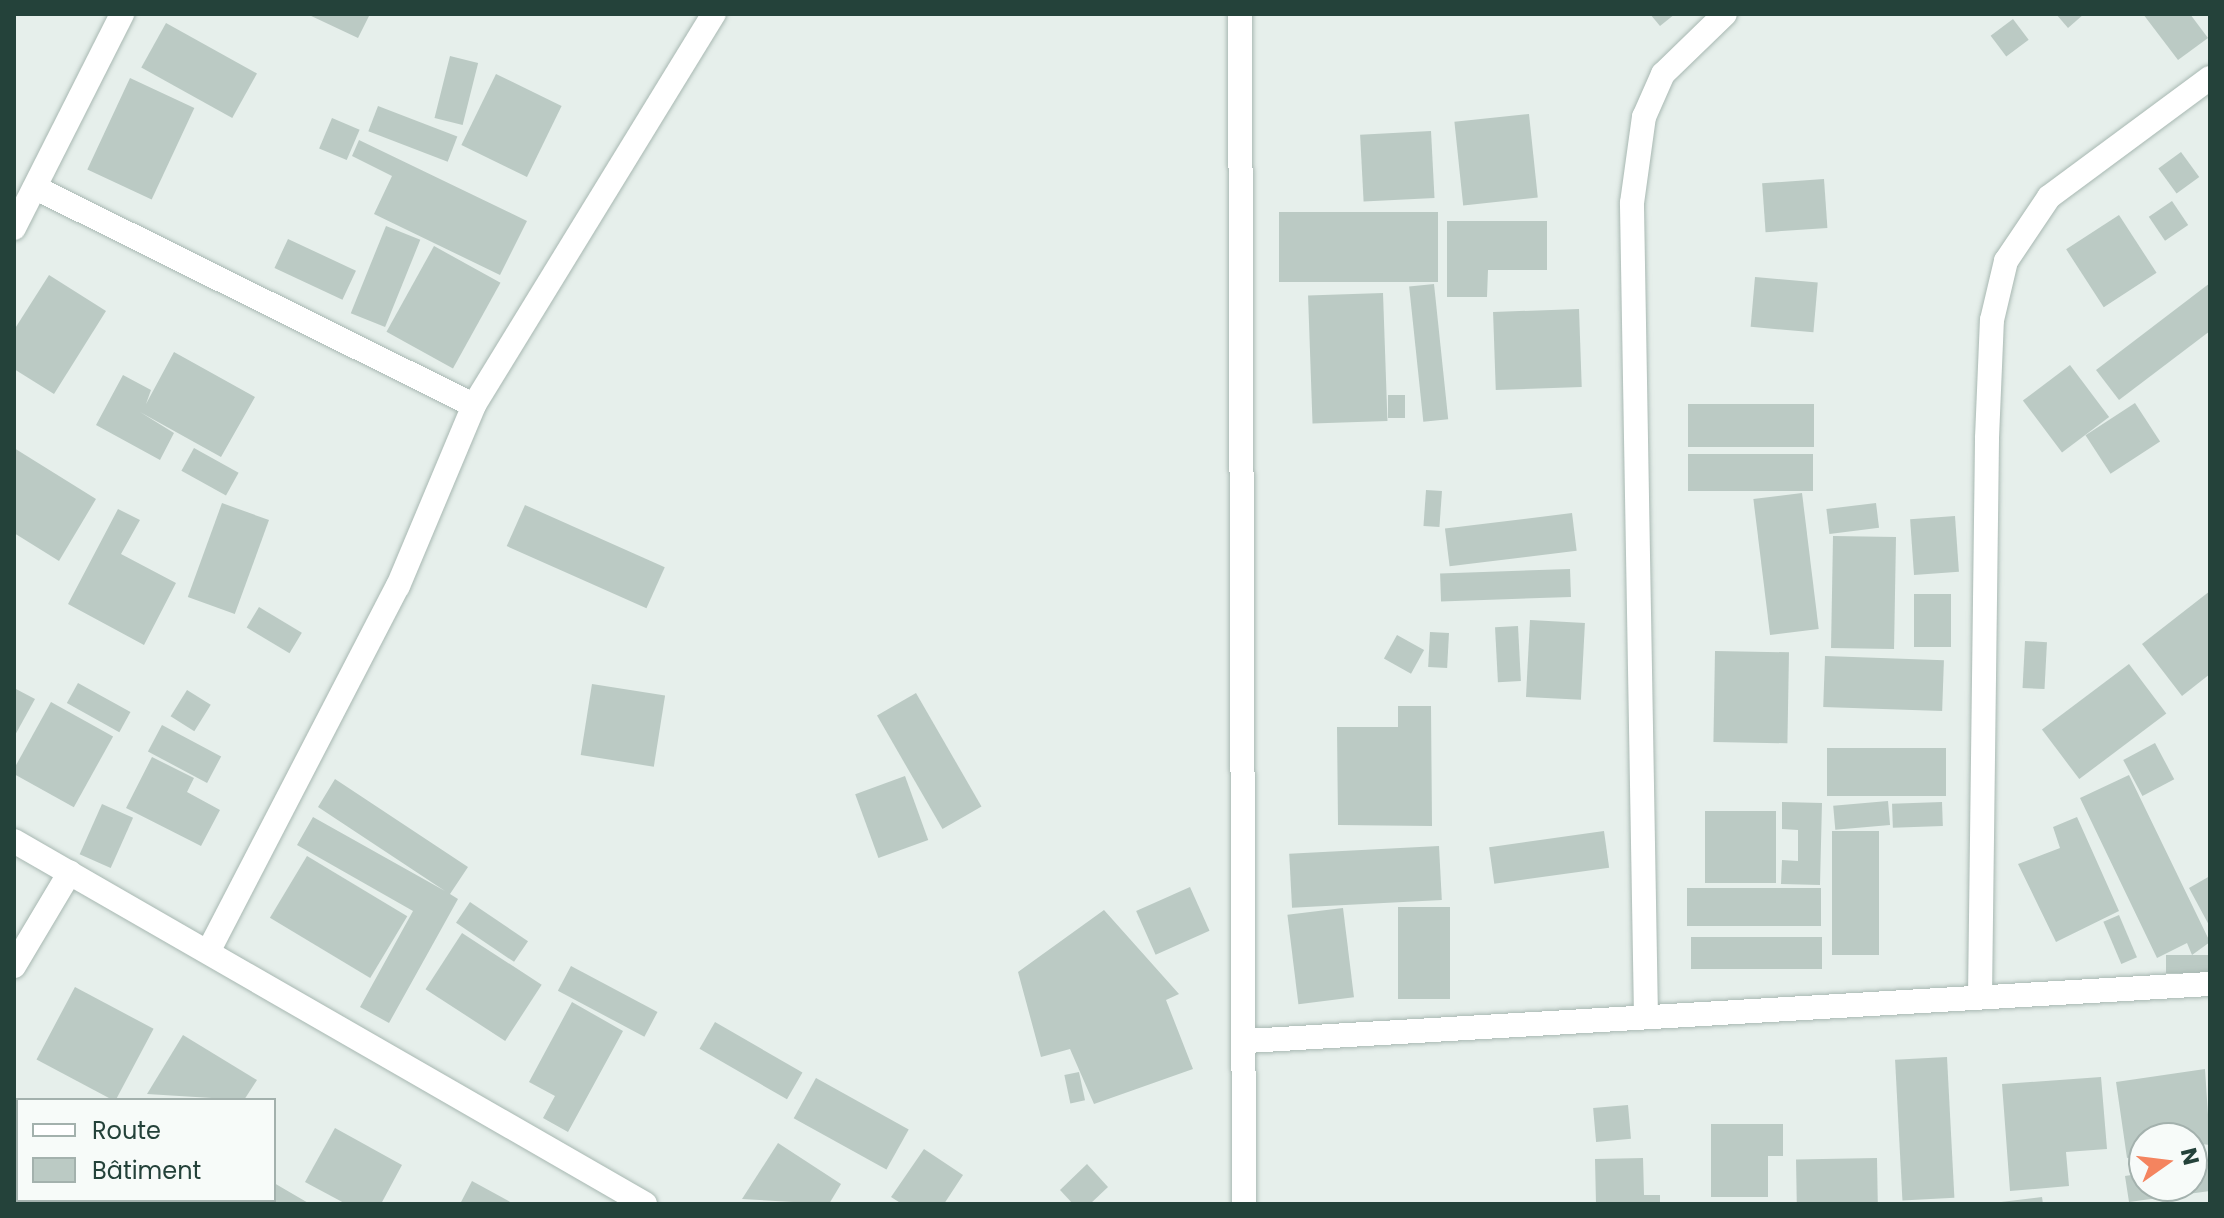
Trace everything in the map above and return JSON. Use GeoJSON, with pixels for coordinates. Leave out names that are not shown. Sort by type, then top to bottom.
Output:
{"type":"FeatureCollection","features":[{"type":"Feature","properties":{"kind":"street"},"geometry":{"type":"LineString","coordinates":[[14,228],[122,14]]}},
{"type":"Feature","properties":{"kind":"street"},"geometry":{"type":"LineString","coordinates":[[209,950],[398,586],[474,405],[714,14]]}},
{"type":"Feature","properties":{"kind":"street"},"geometry":{"type":"LineString","coordinates":[[1240,14],[1247,1041],[1244,1204]]}},
{"type":"Feature","properties":{"kind":"street"},"geometry":{"type":"LineString","coordinates":[[1646,1017],[1632,203],[1644,117],[1663,74],[1725,14]]}},
{"type":"Feature","properties":{"kind":"street"},"geometry":{"type":"LineString","coordinates":[[1980,997],[1987,438],[1992,320],[2006,261],[2049,197],[2210,78]]}},
{"type":"Feature","properties":{"kind":"street"},"geometry":{"type":"LineString","coordinates":[[36,188],[474,405]]}},
{"type":"Feature","properties":{"kind":"street"},"geometry":{"type":"LineString","coordinates":[[14,841],[209,950],[645,1204]]}},
{"type":"Feature","properties":{"kind":"street"},"geometry":{"type":"LineString","coordinates":[[14,966],[70,872]]}},
{"type":"Feature","properties":{"kind":"street"},"geometry":{"type":"LineString","coordinates":[[1247,1041],[2210,984]]}},
{"type":"Feature","properties":{"kind":"building"},"geometry":{"type":"Polygon","coordinates":[[[307,14],[370,14],[358,38],[307,14]]]}},
{"type":"Feature","properties":{"kind":"building"},"geometry":{"type":"Polygon","coordinates":[[[1650,14],[1675,14],[1660,26],[1650,14]]]}},
{"type":"Feature","properties":{"kind":"building"},"geometry":{"type":"Polygon","coordinates":[[[2056,14],[2084,14],[2068,28],[2056,14]]]}},
{"type":"Feature","properties":{"kind":"building"},"geometry":{"type":"Polygon","coordinates":[[[2143,14],[2190,14],[2208,38],[2178,60],[2143,14]]]}},
{"type":"Feature","properties":{"kind":"building"},"geometry":{"type":"Polygon","coordinates":[[[2013,19],[2029,40],[2006,57],[1991,36],[2013,19]]]}},
{"type":"Feature","properties":{"kind":"building"},"geometry":{"type":"Polygon","coordinates":[[[166,23],[257,73],[232,118],[141,68],[166,23]]]}},
{"type":"Feature","properties":{"kind":"building"},"geometry":{"type":"Polygon","coordinates":[[[450,56],[478,63],[463,125],[435,118],[450,56]]]}},
{"type":"Feature","properties":{"kind":"building"},"geometry":{"type":"Polygon","coordinates":[[[496,74],[562,106],[527,177],[461,145],[496,74]]]}},
{"type":"Feature","properties":{"kind":"building"},"geometry":{"type":"Polygon","coordinates":[[[130,78],[194,108],[152,200],[87,170],[130,78]]]}},
{"type":"Feature","properties":{"kind":"building"},"geometry":{"type":"Polygon","coordinates":[[[378,106],[457,136],[448,162],[368,131],[378,106]]]}},
{"type":"Feature","properties":{"kind":"building"},"geometry":{"type":"Polygon","coordinates":[[[1529,114],[1538,198],[1463,205],[1454,122],[1529,114]]]}},
{"type":"Feature","properties":{"kind":"building"},"geometry":{"type":"Polygon","coordinates":[[[332,118],[360,130],[347,160],[319,148],[332,118]]]}},
{"type":"Feature","properties":{"kind":"building"},"geometry":{"type":"Polygon","coordinates":[[[1431,131],[1435,198],[1364,202],[1360,135],[1431,131]]]}},
{"type":"Feature","properties":{"kind":"building"},"geometry":{"type":"Polygon","coordinates":[[[359,140],[527,221],[500,275],[374,214],[392,176],[352,156],[359,140]]]}},
{"type":"Feature","properties":{"kind":"building"},"geometry":{"type":"Polygon","coordinates":[[[2181,152],[2199,177],[2177,194],[2158,168],[2181,152]]]}},
{"type":"Feature","properties":{"kind":"building"},"geometry":{"type":"Polygon","coordinates":[[[1824,179],[1827,228],[1766,232],[1762,183],[1824,179]]]}},
{"type":"Feature","properties":{"kind":"building"},"geometry":{"type":"Polygon","coordinates":[[[2172,201],[2188,225],[2165,241],[2149,217],[2172,201]]]}},
{"type":"Feature","properties":{"kind":"building"},"geometry":{"type":"Polygon","coordinates":[[[1279,212],[1438,212],[1438,282],[1279,282],[1279,212]]]}},
{"type":"Feature","properties":{"kind":"building"},"geometry":{"type":"Polygon","coordinates":[[[2119,215],[2157,273],[2104,307],[2066,249],[2119,215]]]}},
{"type":"Feature","properties":{"kind":"building"},"geometry":{"type":"Polygon","coordinates":[[[1447,221],[1547,221],[1547,270],[1488,270],[1487,297],[1447,297],[1447,221]]]}},
{"type":"Feature","properties":{"kind":"building"},"geometry":{"type":"Polygon","coordinates":[[[386,226],[420,240],[385,327],[351,313],[386,226]]]}},
{"type":"Feature","properties":{"kind":"building"},"geometry":{"type":"Polygon","coordinates":[[[288,239],[356,271],[342,300],[274,268],[288,239]]]}},
{"type":"Feature","properties":{"kind":"building"},"geometry":{"type":"Polygon","coordinates":[[[434,246],[500,283],[453,369],[386,332],[434,246]]]}},
{"type":"Feature","properties":{"kind":"building"},"geometry":{"type":"Polygon","coordinates":[[[49,275],[106,311],[54,394],[14,369],[14,330],[49,275]]]}},
{"type":"Feature","properties":{"kind":"building"},"geometry":{"type":"Polygon","coordinates":[[[1755,277],[1818,282],[1813,332],[1751,327],[1755,277]]]}},
{"type":"Feature","properties":{"kind":"building"},"geometry":{"type":"Polygon","coordinates":[[[2210,283],[2210,331],[2119,400],[2096,370],[2210,283]]]}},
{"type":"Feature","properties":{"kind":"building"},"geometry":{"type":"Polygon","coordinates":[[[1434,284],[1448,419],[1423,422],[1409,287],[1434,284]]]}},
{"type":"Feature","properties":{"kind":"building"},"geometry":{"type":"Polygon","coordinates":[[[1383,293],[1387,421],[1313,424],[1308,296],[1383,293]]]}},
{"type":"Feature","properties":{"kind":"building"},"geometry":{"type":"Polygon","coordinates":[[[1579,309],[1582,387],[1496,390],[1493,312],[1579,309]]]}},
{"type":"Feature","properties":{"kind":"building"},"geometry":{"type":"Polygon","coordinates":[[[174,352],[255,397],[221,457],[140,412],[174,433],[160,460],[96,425],[123,375],[151,390],[146,404],[174,352]]]}},
{"type":"Feature","properties":{"kind":"building"},"geometry":{"type":"Polygon","coordinates":[[[2070,365],[2109,417],[2062,452],[2023,401],[2070,365]]]}},
{"type":"Feature","properties":{"kind":"building"},"geometry":{"type":"Polygon","coordinates":[[[1388,395],[1405,395],[1405,418],[1388,418],[1388,395]]]}},
{"type":"Feature","properties":{"kind":"building"},"geometry":{"type":"Polygon","coordinates":[[[2135,403],[2160,442],[2111,474],[2086,435],[2135,403]]]}},
{"type":"Feature","properties":{"kind":"building"},"geometry":{"type":"Polygon","coordinates":[[[1688,404],[1814,404],[1814,447],[1688,447],[1688,404]]]}},
{"type":"Feature","properties":{"kind":"building"},"geometry":{"type":"Polygon","coordinates":[[[14,448],[96,499],[59,561],[14,533],[14,448]]]}},
{"type":"Feature","properties":{"kind":"building"},"geometry":{"type":"Polygon","coordinates":[[[194,448],[239,473],[226,495],[181,471],[194,448]]]}},
{"type":"Feature","properties":{"kind":"building"},"geometry":{"type":"Polygon","coordinates":[[[1688,454],[1813,454],[1813,491],[1688,491],[1688,454]]]}},
{"type":"Feature","properties":{"kind":"building"},"geometry":{"type":"Polygon","coordinates":[[[1426,490],[1442,491],[1439,527],[1423,526],[1426,490]]]}},
{"type":"Feature","properties":{"kind":"building"},"geometry":{"type":"Polygon","coordinates":[[[1802,493],[1819,629],[1770,635],[1753,499],[1802,493]]]}},
{"type":"Feature","properties":{"kind":"building"},"geometry":{"type":"Polygon","coordinates":[[[222,503],[269,520],[235,614],[188,597],[222,503]]]}},
{"type":"Feature","properties":{"kind":"building"},"geometry":{"type":"Polygon","coordinates":[[[1876,503],[1879,528],[1829,534],[1826,509],[1876,503]]]}},
{"type":"Feature","properties":{"kind":"building"},"geometry":{"type":"Polygon","coordinates":[[[525,505],[665,567],[646,608],[507,546],[525,505]]]}},
{"type":"Feature","properties":{"kind":"building"},"geometry":{"type":"Polygon","coordinates":[[[118,509],[140,520],[121,554],[176,583],[144,645],[68,604],[118,509]]]}},
{"type":"Feature","properties":{"kind":"building"},"geometry":{"type":"Polygon","coordinates":[[[1572,513],[1577,551],[1450,566],[1445,529],[1572,513]]]}},
{"type":"Feature","properties":{"kind":"building"},"geometry":{"type":"Polygon","coordinates":[[[1955,516],[1959,572],[1914,575],[1910,519],[1955,516]]]}},
{"type":"Feature","properties":{"kind":"building"},"geometry":{"type":"Polygon","coordinates":[[[1833,536],[1896,537],[1894,649],[1831,648],[1833,536]]]}},
{"type":"Feature","properties":{"kind":"building"},"geometry":{"type":"Polygon","coordinates":[[[1570,569],[1571,597],[1441,602],[1440,574],[1570,569]]]}},
{"type":"Feature","properties":{"kind":"building"},"geometry":{"type":"Polygon","coordinates":[[[2210,591],[2210,674],[2182,696],[2142,644],[2210,591]]]}},
{"type":"Feature","properties":{"kind":"building"},"geometry":{"type":"Polygon","coordinates":[[[1914,594],[1951,594],[1951,647],[1914,647],[1914,594]]]}},
{"type":"Feature","properties":{"kind":"building"},"geometry":{"type":"Polygon","coordinates":[[[259,607],[302,633],[289,653],[247,628],[259,607]]]}},
{"type":"Feature","properties":{"kind":"building"},"geometry":{"type":"Polygon","coordinates":[[[1530,620],[1585,623],[1581,700],[1526,697],[1530,620]]]}},
{"type":"Feature","properties":{"kind":"building"},"geometry":{"type":"Polygon","coordinates":[[[1518,626],[1521,681],[1498,682],[1495,627],[1518,626]]]}},
{"type":"Feature","properties":{"kind":"building"},"geometry":{"type":"Polygon","coordinates":[[[1430,632],[1449,633],[1447,668],[1428,667],[1430,632]]]}},
{"type":"Feature","properties":{"kind":"building"},"geometry":{"type":"Polygon","coordinates":[[[1397,635],[1424,650],[1411,674],[1384,659],[1397,635]]]}},
{"type":"Feature","properties":{"kind":"building"},"geometry":{"type":"Polygon","coordinates":[[[2025,641],[2047,642],[2045,689],[2023,688],[2025,641]]]}},
{"type":"Feature","properties":{"kind":"building"},"geometry":{"type":"Polygon","coordinates":[[[1715,651],[1789,652],[1787,743],[1713,742],[1715,651]]]}},
{"type":"Feature","properties":{"kind":"building"},"geometry":{"type":"Polygon","coordinates":[[[1825,656],[1944,660],[1942,711],[1823,707],[1825,656]]]}},
{"type":"Feature","properties":{"kind":"building"},"geometry":{"type":"Polygon","coordinates":[[[2129,664],[2166,714],[2079,779],[2042,730],[2129,664]]]}},
{"type":"Feature","properties":{"kind":"building"},"geometry":{"type":"Polygon","coordinates":[[[78,683],[130,712],[119,732],[67,703],[78,683]]]}},
{"type":"Feature","properties":{"kind":"building"},"geometry":{"type":"Polygon","coordinates":[[[592,684],[665,696],[654,767],[581,755],[592,684]]]}},
{"type":"Feature","properties":{"kind":"building"},"geometry":{"type":"Polygon","coordinates":[[[14,688],[35,699],[14,737],[14,688]]]}},
{"type":"Feature","properties":{"kind":"building"},"geometry":{"type":"Polygon","coordinates":[[[187,690],[211,705],[194,731],[171,716],[187,690]]]}},
{"type":"Feature","properties":{"kind":"building"},"geometry":{"type":"Polygon","coordinates":[[[916,693],[981,806],[943,829],[877,716],[916,693]]]}},
{"type":"Feature","properties":{"kind":"building"},"geometry":{"type":"Polygon","coordinates":[[[51,702],[113,736],[74,807],[14,774],[14,769],[51,702]]]}},
{"type":"Feature","properties":{"kind":"building"},"geometry":{"type":"Polygon","coordinates":[[[1398,706],[1431,706],[1432,826],[1338,825],[1337,727],[1398,727],[1398,706]]]}},
{"type":"Feature","properties":{"kind":"building"},"geometry":{"type":"Polygon","coordinates":[[[162,725],[221,756],[207,783],[148,751],[162,725]]]}},
{"type":"Feature","properties":{"kind":"building"},"geometry":{"type":"Polygon","coordinates":[[[2155,743],[2174,779],[2142,796],[2123,760],[2155,743]]]}},
{"type":"Feature","properties":{"kind":"building"},"geometry":{"type":"Polygon","coordinates":[[[1827,748],[1946,748],[1946,796],[1827,796],[1827,748]]]}},
{"type":"Feature","properties":{"kind":"building"},"geometry":{"type":"Polygon","coordinates":[[[152,757],[194,778],[187,792],[220,810],[201,846],[126,808],[152,757]]]}},
{"type":"Feature","properties":{"kind":"building"},"geometry":{"type":"Polygon","coordinates":[[[2129,775],[2210,942],[2192,955],[2187,943],[2157,958],[2080,798],[2129,775]]]}},
{"type":"Feature","properties":{"kind":"building"},"geometry":{"type":"Polygon","coordinates":[[[905,776],[928,840],[878,858],[855,794],[905,776]]]}},
{"type":"Feature","properties":{"kind":"building"},"geometry":{"type":"Polygon","coordinates":[[[335,779],[468,867],[450,894],[458,899],[389,1023],[360,1007],[413,911],[297,845],[313,817],[445,891],[318,807],[335,779]]]}},
{"type":"Feature","properties":{"kind":"building"},"geometry":{"type":"Polygon","coordinates":[[[1888,801],[1890,825],[1835,830],[1833,806],[1888,801]]]}},
{"type":"Feature","properties":{"kind":"building"},"geometry":{"type":"Polygon","coordinates":[[[1782,802],[1822,803],[1820,885],[1781,884],[1782,860],[1798,861],[1798,830],[1782,829],[1782,802]]]}},
{"type":"Feature","properties":{"kind":"building"},"geometry":{"type":"Polygon","coordinates":[[[1942,802],[1943,826],[1893,828],[1892,804],[1942,802]]]}},
{"type":"Feature","properties":{"kind":"building"},"geometry":{"type":"Polygon","coordinates":[[[102,804],[133,818],[111,868],[80,854],[102,804]]]}},
{"type":"Feature","properties":{"kind":"building"},"geometry":{"type":"Polygon","coordinates":[[[1705,811],[1776,811],[1776,883],[1705,883],[1705,811]]]}},
{"type":"Feature","properties":{"kind":"building"},"geometry":{"type":"Polygon","coordinates":[[[2077,817],[2119,911],[2056,942],[2018,864],[2060,848],[2053,827],[2077,817]]]}},
{"type":"Feature","properties":{"kind":"building"},"geometry":{"type":"Polygon","coordinates":[[[1604,831],[1609,868],[1494,884],[1489,847],[1604,831]]]}},
{"type":"Feature","properties":{"kind":"building"},"geometry":{"type":"Polygon","coordinates":[[[1832,831],[1879,831],[1879,955],[1832,955],[1832,831]]]}},
{"type":"Feature","properties":{"kind":"building"},"geometry":{"type":"Polygon","coordinates":[[[1439,846],[1442,900],[1292,908],[1289,854],[1439,846]]]}},
{"type":"Feature","properties":{"kind":"building"},"geometry":{"type":"Polygon","coordinates":[[[307,856],[407,916],[370,978],[270,918],[307,856]]]}},
{"type":"Feature","properties":{"kind":"building"},"geometry":{"type":"Polygon","coordinates":[[[2210,876],[2210,927],[2189,888],[2210,876]]]}},
{"type":"Feature","properties":{"kind":"building"},"geometry":{"type":"Polygon","coordinates":[[[1190,887],[1210,931],[1156,955],[1136,911],[1190,887]]]}},
{"type":"Feature","properties":{"kind":"building"},"geometry":{"type":"Polygon","coordinates":[[[1687,888],[1821,888],[1821,926],[1687,926],[1687,888]]]}},
{"type":"Feature","properties":{"kind":"building"},"geometry":{"type":"Polygon","coordinates":[[[470,902],[528,941],[514,962],[456,923],[470,902]]]}},
{"type":"Feature","properties":{"kind":"building"},"geometry":{"type":"Polygon","coordinates":[[[1398,907],[1450,907],[1450,999],[1398,999],[1398,907]]]}},
{"type":"Feature","properties":{"kind":"building"},"geometry":{"type":"Polygon","coordinates":[[[1343,908],[1354,997],[1298,1004],[1287,915],[1343,908]]]}},
{"type":"Feature","properties":{"kind":"building"},"geometry":{"type":"Polygon","coordinates":[[[1104,910],[1179,994],[1166,1000],[1193,1069],[1094,1104],[1070,1049],[1041,1057],[1018,972],[1104,910]]]}},
{"type":"Feature","properties":{"kind":"building"},"geometry":{"type":"Polygon","coordinates":[[[2119,915],[2137,957],[2121,964],[2103,922],[2119,915]]]}},
{"type":"Feature","properties":{"kind":"building"},"geometry":{"type":"Polygon","coordinates":[[[462,933],[542,985],[505,1041],[426,989],[462,933]]]}},
{"type":"Feature","properties":{"kind":"building"},"geometry":{"type":"Polygon","coordinates":[[[1691,937],[1822,937],[1822,969],[1691,969],[1691,937]]]}},
{"type":"Feature","properties":{"kind":"building"},"geometry":{"type":"Polygon","coordinates":[[[2166,955],[2210,955],[2210,973],[2166,973],[2166,955]]]}},
{"type":"Feature","properties":{"kind":"building"},"geometry":{"type":"Polygon","coordinates":[[[571,966],[658,1012],[644,1037],[558,991],[571,966]]]}},
{"type":"Feature","properties":{"kind":"building"},"geometry":{"type":"Polygon","coordinates":[[[75,987],[154,1029],[117,1098],[109,1098],[37,1059],[75,987]]]}},
{"type":"Feature","properties":{"kind":"building"},"geometry":{"type":"Polygon","coordinates":[[[572,1002],[623,1031],[568,1132],[543,1118],[555,1096],[529,1082],[572,1002]]]}},
{"type":"Feature","properties":{"kind":"building"},"geometry":{"type":"Polygon","coordinates":[[[715,1022],[802,1072],[787,1099],[700,1049],[715,1022]]]}},
{"type":"Feature","properties":{"kind":"building"},"geometry":{"type":"Polygon","coordinates":[[[183,1035],[257,1080],[245,1098],[147,1094],[183,1035]]]}},
{"type":"Feature","properties":{"kind":"building"},"geometry":{"type":"Polygon","coordinates":[[[1947,1057],[1954,1198],[1902,1201],[1895,1060],[1947,1057]]]}},
{"type":"Feature","properties":{"kind":"building"},"geometry":{"type":"Polygon","coordinates":[[[2205,1069],[2210,1145],[2208,1122],[2128,1122],[2127,1158],[2116,1082],[2205,1069]]]}},
{"type":"Feature","properties":{"kind":"building"},"geometry":{"type":"Polygon","coordinates":[[[1079,1072],[1085,1100],[1070,1103],[1064,1075],[1079,1072]]]}},
{"type":"Feature","properties":{"kind":"building"},"geometry":{"type":"Polygon","coordinates":[[[2101,1077],[2107,1149],[2066,1152],[2069,1186],[2010,1191],[2002,1084],[2101,1077]]]}},
{"type":"Feature","properties":{"kind":"building"},"geometry":{"type":"Polygon","coordinates":[[[816,1078],[909,1129],[886,1170],[794,1118],[816,1078]]]}},
{"type":"Feature","properties":{"kind":"building"},"geometry":{"type":"Polygon","coordinates":[[[1628,1105],[1631,1139],[1596,1142],[1593,1108],[1628,1105]]]}},
{"type":"Feature","properties":{"kind":"building"},"geometry":{"type":"Polygon","coordinates":[[[1711,1124],[1783,1124],[1783,1156],[1768,1156],[1768,1197],[1711,1197],[1711,1124]]]}},
{"type":"Feature","properties":{"kind":"building"},"geometry":{"type":"Polygon","coordinates":[[[335,1128],[402,1165],[381,1204],[346,1204],[305,1182],[335,1128]]]}},
{"type":"Feature","properties":{"kind":"building"},"geometry":{"type":"Polygon","coordinates":[[[778,1143],[841,1184],[829,1204],[742,1199],[778,1143]]]}},
{"type":"Feature","properties":{"kind":"building"},"geometry":{"type":"Polygon","coordinates":[[[924,1149],[963,1175],[944,1204],[902,1204],[891,1197],[924,1149]]]}},
{"type":"Feature","properties":{"kind":"building"},"geometry":{"type":"Polygon","coordinates":[[[1643,1158],[1644,1195],[1660,1195],[1660,1204],[1596,1204],[1595,1159],[1643,1158]]]}},
{"type":"Feature","properties":{"kind":"building"},"geometry":{"type":"Polygon","coordinates":[[[1877,1158],[1878,1204],[1797,1204],[1796,1159],[1877,1158]]]}},
{"type":"Feature","properties":{"kind":"building"},"geometry":{"type":"Polygon","coordinates":[[[1087,1164],[1108,1187],[1090,1204],[1073,1204],[1060,1190],[1087,1164]]]}},
{"type":"Feature","properties":{"kind":"building"},"geometry":{"type":"Polygon","coordinates":[[[2208,1164],[2210,1164],[2208,1191],[2208,1164]]]}},
{"type":"Feature","properties":{"kind":"building"},"geometry":{"type":"Polygon","coordinates":[[[472,1181],[514,1204],[460,1204],[472,1181]]]}},
{"type":"Feature","properties":{"kind":"building"},"geometry":{"type":"Polygon","coordinates":[[[276,1184],[310,1204],[245,1204],[276,1202],[276,1184]]]}},
{"type":"Feature","properties":{"kind":"building"},"geometry":{"type":"Polygon","coordinates":[[[2042,1197],[2043,1204],[2001,1204],[2001,1202],[2042,1197]]]}}]}
